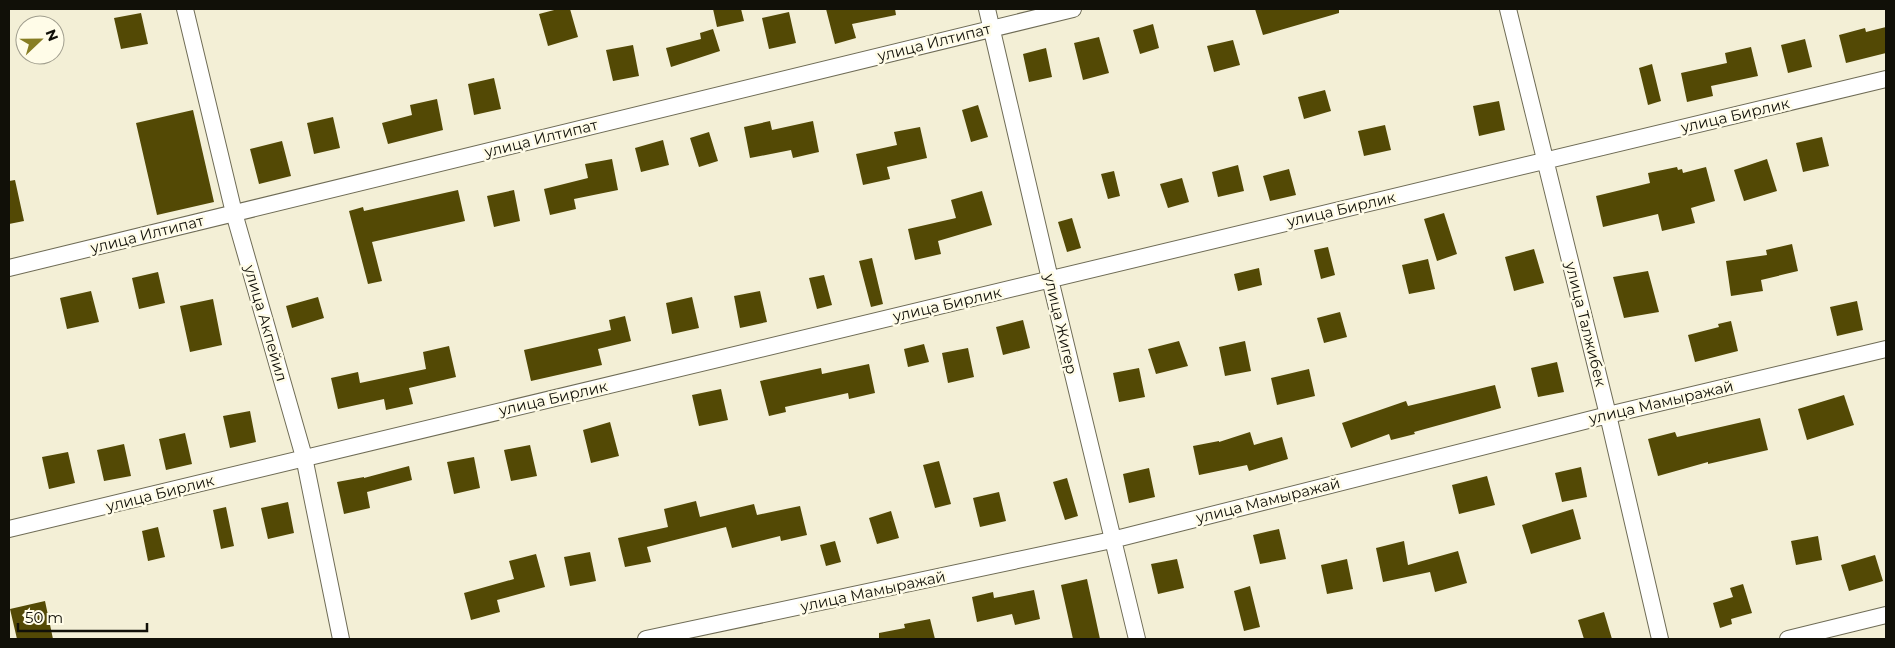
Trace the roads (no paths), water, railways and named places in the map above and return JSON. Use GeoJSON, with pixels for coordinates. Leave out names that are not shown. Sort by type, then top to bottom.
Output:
{"type":"FeatureCollection","features":[{"type":"Feature","properties":{"kind":"street","name":"улица Акпейил"},"geometry":{"type":"LineString","coordinates":[[185,9],[234,213],[304,458],[341,639]]}},
{"type":"Feature","properties":{"kind":"street","name":"улица Жигер"},"geometry":{"type":"LineString","coordinates":[[988,9],[1112,540],[1138,639]]}},
{"type":"Feature","properties":{"kind":"street","name":"улица Илтипат"},"geometry":{"type":"LineString","coordinates":[[9,268],[1073,9]]}},
{"type":"Feature","properties":{"kind":"street","name":"улица Талжибек"},"geometry":{"type":"LineString","coordinates":[[1508,9],[1608,415],[1660,639]]}},
{"type":"Feature","properties":{"kind":"street","name":"улица Бирлик"},"geometry":{"type":"LineString","coordinates":[[9,529],[1886,79]]}},
{"type":"Feature","properties":{"kind":"street","name":"улица Мамыражай"},"geometry":{"type":"LineString","coordinates":[[646,639],[1112,540],[1608,415],[1886,349]]}},
{"type":"Feature","properties":{"kind":"street"},"geometry":{"type":"LineString","coordinates":[[1788,639],[1886,615]]}}]}
